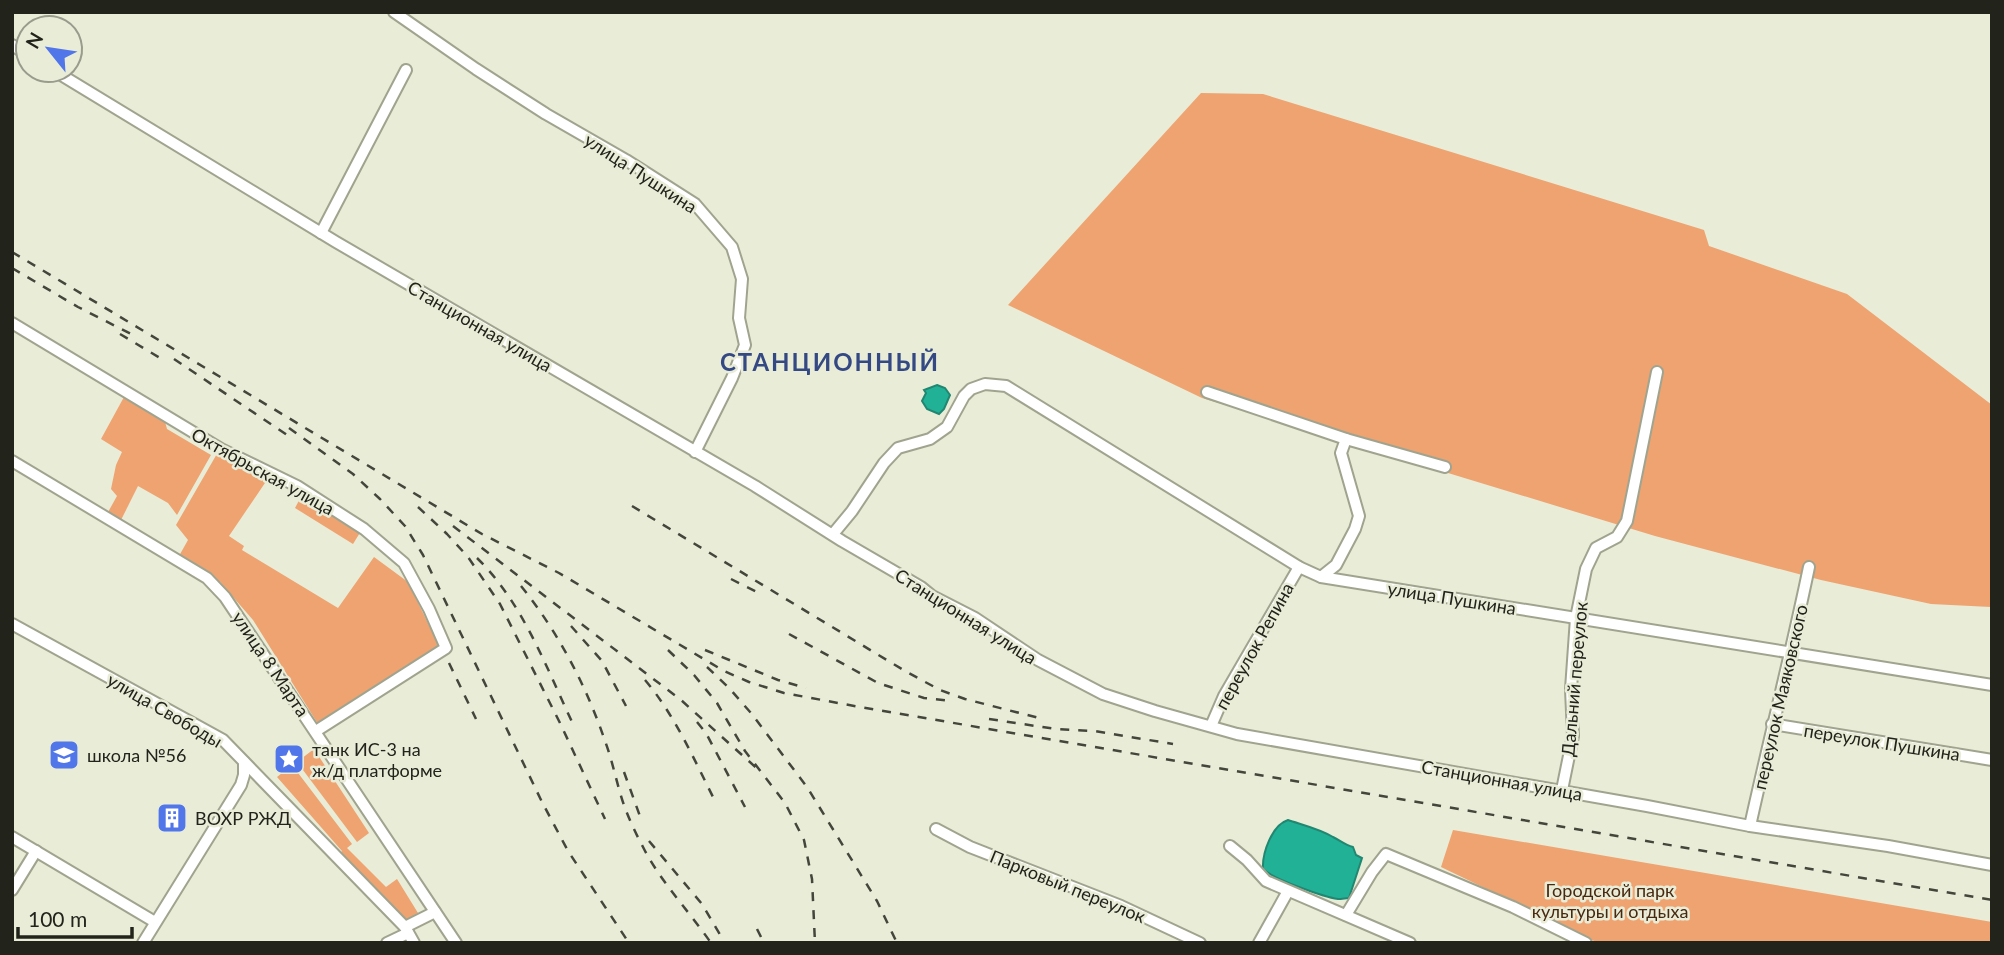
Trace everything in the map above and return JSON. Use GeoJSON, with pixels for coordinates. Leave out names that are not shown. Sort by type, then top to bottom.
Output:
{"type":"FeatureCollection","features":[{"type":"Feature","properties":{"kind":"street","name":"улица Пушкина"},"geometry":{"type":"LineString","coordinates":[[394,12],[534,106],[695,204],[732,247],[742,279],[739,318],[745,345],[733,379],[695,452]]}},
{"type":"Feature","properties":{"kind":"street"},"geometry":{"type":"LineString","coordinates":[[321,233],[406,70]]}},
{"type":"Feature","properties":{"kind":"street","name":"Станционная улица"},"geometry":{"type":"LineString","coordinates":[[76,84],[321,233],[922,587],[932,596],[975,618],[1038,660],[1103,694],[1237,734],[1562,790],[1749,826],[1888,846],[1992,865]]}},
{"type":"Feature","properties":{"kind":"street","name":"Октябрьская улица"},"geometry":{"type":"LineString","coordinates":[[12,323],[221,449],[297,486],[364,529],[404,564],[429,609],[446,648],[316,731]]}},
{"type":"Feature","properties":{"kind":"street","name":"Дальний переулок"},"geometry":{"type":"LineString","coordinates":[[1562,790],[1573,736],[1571,689],[1576,618],[1586,569],[1596,548],[1617,537],[1627,521],[1657,372]]}},
{"type":"Feature","properties":{"kind":"street","name":"улица Пушкина"},"geometry":{"type":"LineString","coordinates":[[833,534],[884,463],[898,448],[930,439],[947,427],[964,396],[971,389],[985,384],[1006,386],[1298,567],[1321,577],[1992,685]]}},
{"type":"Feature","properties":{"kind":"street"},"geometry":{"type":"LineString","coordinates":[[1207,392],[1346,439],[1445,467]]}},
{"type":"Feature","properties":{"kind":"street"},"geometry":{"type":"LineString","coordinates":[[1321,577],[1336,565],[1359,516],[1341,453],[1346,439]]}},
{"type":"Feature","properties":{"kind":"street","name":"улица 8 Марта"},"geometry":{"type":"LineString","coordinates":[[12,461],[206,578],[225,597],[456,943]]}},
{"type":"Feature","properties":{"kind":"street","name":"переулок Репина"},"geometry":{"type":"LineString","coordinates":[[1211,726],[1224,696],[1298,567]]}},
{"type":"Feature","properties":{"kind":"street","name":"переулок Маяковского"},"geometry":{"type":"LineString","coordinates":[[1749,826],[1772,724],[1792,652],[1809,567]]}},
{"type":"Feature","properties":{"kind":"street","name":"улица Свободы"},"geometry":{"type":"LineString","coordinates":[[12,624],[223,740],[409,934]]}},
{"type":"Feature","properties":{"kind":"street","name":"переулок Пушкина"},"geometry":{"type":"LineString","coordinates":[[1772,724],[1992,760]]}},
{"type":"Feature","properties":{"kind":"street"},"geometry":{"type":"LineString","coordinates":[[143,943],[241,785],[244,762]]}},
{"type":"Feature","properties":{"kind":"street","name":"Парковый переулок"},"geometry":{"type":"LineString","coordinates":[[936,829],[970,847],[1121,906],[1200,943]]}},
{"type":"Feature","properties":{"kind":"street"},"geometry":{"type":"LineString","coordinates":[[12,837],[155,922]]}},
{"type":"Feature","properties":{"kind":"street"},"geometry":{"type":"LineString","coordinates":[[1230,846],[1266,881],[1410,943]]}},
{"type":"Feature","properties":{"kind":"street"},"geometry":{"type":"LineString","coordinates":[[12,890],[36,851]]}},
{"type":"Feature","properties":{"kind":"street"},"geometry":{"type":"LineString","coordinates":[[1346,915],[1386,854],[1513,906],[1586,943]]}},
{"type":"Feature","properties":{"kind":"street"},"geometry":{"type":"LineString","coordinates":[[1259,943],[1288,891]]}},
{"type":"Feature","properties":{"kind":"street"},"geometry":{"type":"LineString","coordinates":[[387,943],[409,934],[435,912]]}},
{"type":"Feature","properties":{"kind":"green space"},"geometry":{"type":"Polygon","coordinates":[[[1201,93],[1263,94],[1704,230],[1709,246],[1847,294],[1992,405],[1991,607],[1931,604],[1821,580],[1655,536],[1202,398],[1008,305],[1201,93]]]}},
{"type":"Feature","properties":{"kind":"green space"},"geometry":{"type":"Polygon","coordinates":[[[124,397],[164,418],[167,429],[211,455],[177,515],[168,503],[138,486],[120,522],[107,514],[117,496],[111,489],[122,452],[101,439],[124,397]]]}},
{"type":"Feature","properties":{"kind":"green space"},"geometry":{"type":"Polygon","coordinates":[[[218,452],[269,477],[229,536],[244,546],[242,550],[338,608],[374,557],[408,582],[439,646],[318,724],[253,620],[220,582],[218,584],[179,556],[188,540],[176,525],[218,452]]]}},
{"type":"Feature","properties":{"kind":"green space"},"geometry":{"type":"Polygon","coordinates":[[[302,495],[361,531],[353,544],[295,508],[302,495]]]}},
{"type":"Feature","properties":{"kind":"green space"},"geometry":{"type":"Polygon","coordinates":[[[314,749],[369,833],[357,842],[297,762],[314,749]]]}},
{"type":"Feature","properties":{"kind":"green space"},"geometry":{"type":"Polygon","coordinates":[[[292,765],[352,844],[347,848],[386,887],[397,879],[418,913],[404,921],[339,855],[342,851],[277,777],[292,765]]]}},
{"type":"Feature","properties":{"kind":"green space","name":"Городской парк культуры и отдыха"},"geometry":{"type":"Polygon","coordinates":[[[1453,830],[1992,922],[1992,943],[1593,943],[1594,941],[1441,867],[1453,830]]]}},
{"type":"Feature","properties":{"kind":"water"},"geometry":{"type":"Polygon","coordinates":[[[937,385],[945,388],[950,395],[939,414],[927,409],[922,401],[926,393],[924,390],[937,385]]]}},
{"type":"Feature","properties":{"kind":"water"},"geometry":{"type":"Polygon","coordinates":[[[1288,820],[1323,832],[1353,847],[1356,855],[1362,858],[1349,898],[1338,899],[1311,891],[1277,878],[1263,869],[1269,840],[1277,828],[1288,820]]]}},
{"type":"Feature","properties":{"kind":"railway"},"geometry":{"type":"LineString","coordinates":[[12,252],[482,534],[559,573],[724,671],[749,682],[784,693],[860,707],[1992,900]]}},
{"type":"Feature","properties":{"kind":"railway"},"geometry":{"type":"LineString","coordinates":[[12,268],[131,334]]}},
{"type":"Feature","properties":{"kind":"railway"},"geometry":{"type":"LineString","coordinates":[[120,334],[165,361]]}},
{"type":"Feature","properties":{"kind":"railway"},"geometry":{"type":"LineString","coordinates":[[174,359],[293,439]]}},
{"type":"Feature","properties":{"kind":"railway"},"geometry":{"type":"LineString","coordinates":[[289,428],[353,474],[405,526],[423,555],[568,851],[629,943]]}},
{"type":"Feature","properties":{"kind":"railway"},"geometry":{"type":"LineString","coordinates":[[632,506],[940,690],[1039,718]]}},
{"type":"Feature","properties":{"kind":"railway"},"geometry":{"type":"LineString","coordinates":[[418,507],[468,557],[500,604],[605,819]]}},
{"type":"Feature","properties":{"kind":"railway"},"geometry":{"type":"LineString","coordinates":[[453,526],[681,700],[762,773]]}},
{"type":"Feature","properties":{"kind":"railway"},"geometry":{"type":"LineString","coordinates":[[477,558],[508,595],[520,615],[573,724]]}},
{"type":"Feature","properties":{"kind":"railway"},"geometry":{"type":"LineString","coordinates":[[731,579],[761,594]]}},
{"type":"Feature","properties":{"kind":"railway"},"geometry":{"type":"LineString","coordinates":[[521,586],[559,640],[580,679],[608,749],[625,808],[643,847],[666,884],[711,943]]}},
{"type":"Feature","properties":{"kind":"railway"},"geometry":{"type":"LineString","coordinates":[[571,626],[602,661],[626,706]]}},
{"type":"Feature","properties":{"kind":"railway"},"geometry":{"type":"LineString","coordinates":[[789,634],[878,683],[924,698],[953,701]]}},
{"type":"Feature","properties":{"kind":"railway"},"geometry":{"type":"LineString","coordinates":[[668,650],[694,675],[717,703],[745,751],[785,803],[804,840],[812,879],[815,943]]}},
{"type":"Feature","properties":{"kind":"railway"},"geometry":{"type":"LineString","coordinates":[[705,650],[778,680],[806,688]]}},
{"type":"Feature","properties":{"kind":"railway"},"geometry":{"type":"LineString","coordinates":[[449,663],[476,719]]}},
{"type":"Feature","properties":{"kind":"railway"},"geometry":{"type":"LineString","coordinates":[[707,667],[751,713],[807,787],[877,901],[897,943]]}},
{"type":"Feature","properties":{"kind":"railway"},"geometry":{"type":"LineString","coordinates":[[645,680],[674,721],[713,797]]}},
{"type":"Feature","properties":{"kind":"railway"},"geometry":{"type":"LineString","coordinates":[[989,719],[1056,729],[1094,731],[1173,744]]}},
{"type":"Feature","properties":{"kind":"railway"},"geometry":{"type":"LineString","coordinates":[[697,722],[706,733],[745,807]]}},
{"type":"Feature","properties":{"kind":"railway"},"geometry":{"type":"LineString","coordinates":[[624,772],[641,819]]}},
{"type":"Feature","properties":{"kind":"railway"},"geometry":{"type":"LineString","coordinates":[[649,841],[702,904],[722,938]]}},
{"type":"Feature","properties":{"kind":"railway"},"geometry":{"type":"LineString","coordinates":[[757,929],[764,943]]}},
{"type":"Feature","properties":{"kind":"place","name":"школа №56"},"geometry":{"type":"Point","coordinates":[64,755]}},
{"type":"Feature","properties":{"kind":"place","name":"танк ИС-3 на ж/д платформе"},"geometry":{"type":"Point","coordinates":[289,759]}},
{"type":"Feature","properties":{"kind":"place","name":"ВОХР РЖД"},"geometry":{"type":"Point","coordinates":[172,818]}},
{"type":"Feature","properties":{"kind":"district","name":"СТАНЦИОННЫЙ"},"geometry":{"type":"Point","coordinates":[830,361]}}]}
